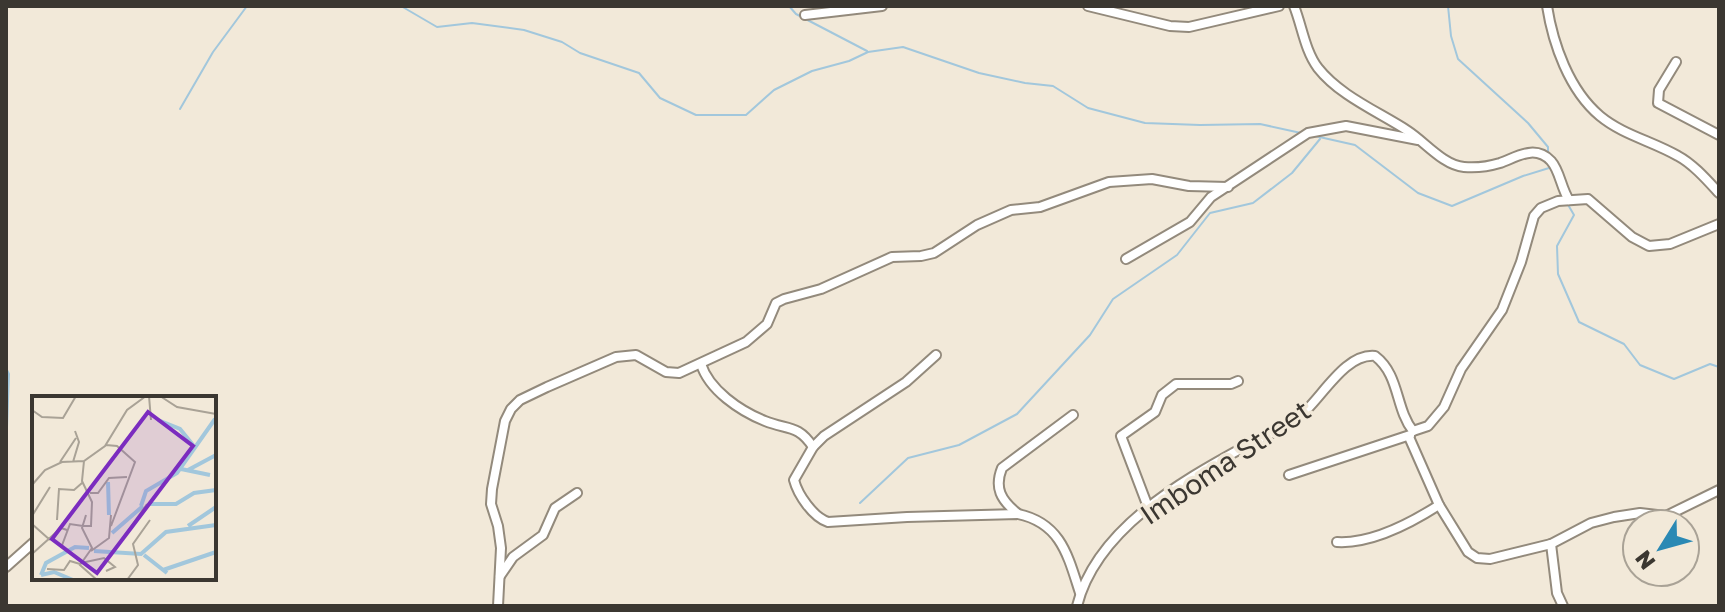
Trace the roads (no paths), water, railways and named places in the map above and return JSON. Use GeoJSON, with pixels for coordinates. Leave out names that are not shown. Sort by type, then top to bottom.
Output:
{"type":"FeatureCollection","features":[{"type":"Feature","properties":{"kind":"street"},"geometry":{"type":"LineString","coordinates":[[805,15],[882,6]]}},
{"type":"Feature","properties":{"kind":"street"},"geometry":{"type":"LineString","coordinates":[[1088,6],[1170,26],[1189,27],[1279,6]]}},
{"type":"Feature","properties":{"kind":"street"},"geometry":{"type":"LineString","coordinates":[[1294,6],[1311,57],[1319,69],[1345,92],[1462,167],[1493,164],[1520,152],[1548,159],[1565,200]]}},
{"type":"Feature","properties":{"kind":"street"},"geometry":{"type":"LineString","coordinates":[[1547,6],[1552,35],[1563,63],[1599,115],[1624,131],[1680,156],[1719,193]]}},
{"type":"Feature","properties":{"kind":"street"},"geometry":{"type":"LineString","coordinates":[[1676,62],[1659,90],[1658,103],[1719,135]]}},
{"type":"Feature","properties":{"kind":"street"},"geometry":{"type":"LineString","coordinates":[[1126,259],[1190,222],[1211,197],[1308,133],[1346,126],[1419,140]]}},
{"type":"Feature","properties":{"kind":"street"},"geometry":{"type":"LineString","coordinates":[[498,606],[501,548],[491,504],[492,489],[505,421],[520,400],[616,357],[636,355],[666,372],[679,373],[746,342],[767,324],[776,303],[784,299],[821,289],[892,257],[934,253],[977,225],[1011,210],[1040,207],[1109,182],[1152,179],[1189,186],[1228,187]]}},
{"type":"Feature","properties":{"kind":"street"},"geometry":{"type":"LineString","coordinates":[[1289,475],[1428,426],[1444,407],[1461,369],[1502,310],[1521,262],[1534,216],[1541,208],[1565,200],[1588,199],[1632,237],[1649,246],[1670,244],[1719,224]]}},
{"type":"Feature","properties":{"kind":"street"},"geometry":{"type":"LineString","coordinates":[[936,355],[906,382],[824,436],[813,447],[794,480],[799,492],[813,511],[828,522],[1018,514],[1030,517],[1055,533],[1069,556],[1080,593]]}},
{"type":"Feature","properties":{"kind":"street","name":"Imboma Street"},"geometry":{"type":"LineString","coordinates":[[1077,606],[1093,565],[1148,507],[1188,479],[1294,421],[1312,407],[1349,362],[1358,357],[1375,356],[1384,363],[1392,375],[1411,434]]}},
{"type":"Feature","properties":{"kind":"street"},"geometry":{"type":"LineString","coordinates":[[701,364],[710,384],[720,392],[766,421],[800,431],[813,447]]}},
{"type":"Feature","properties":{"kind":"street"},"geometry":{"type":"LineString","coordinates":[[1148,507],[1121,436],[1155,412],[1162,395],[1176,384],[1231,384],[1238,381]]}},
{"type":"Feature","properties":{"kind":"street"},"geometry":{"type":"LineString","coordinates":[[1018,514],[1007,505],[998,489],[1002,468],[1073,415]]}},
{"type":"Feature","properties":{"kind":"street"},"geometry":{"type":"LineString","coordinates":[[1411,434],[1439,505],[1468,552],[1477,558],[1490,559],[1551,544],[1591,523],[1614,517],[1640,513],[1666,516],[1719,490]]}},
{"type":"Feature","properties":{"kind":"street"},"geometry":{"type":"LineString","coordinates":[[497,580],[513,557],[543,535],[555,508],[577,493]]}},
{"type":"Feature","properties":{"kind":"street"},"geometry":{"type":"LineString","coordinates":[[1337,542],[1363,540],[1439,505]]}},
{"type":"Feature","properties":{"kind":"street"},"geometry":{"type":"LineString","coordinates":[[6,567],[32,544]]}},
{"type":"Feature","properties":{"kind":"street"},"geometry":{"type":"LineString","coordinates":[[1551,544],[1557,593],[1563,606]]}},
{"type":"Feature","properties":{"kind":"waterway"},"geometry":{"type":"LineString","coordinates":[[180,109],[213,52],[247,6]]}},
{"type":"Feature","properties":{"kind":"waterway"},"geometry":{"type":"LineString","coordinates":[[401,6],[437,27],[472,23],[524,30],[562,42],[580,53],[639,73],[660,98],[696,115],[746,115],[774,90],[812,71],[849,61],[868,52],[903,47],[979,73],[1053,86],[1088,108],[1145,123],[1260,124],[1301,133]]}},
{"type":"Feature","properties":{"kind":"waterway"},"geometry":{"type":"LineString","coordinates":[[789,6],[796,14],[867,51]]}},
{"type":"Feature","properties":{"kind":"waterway"},"geometry":{"type":"LineString","coordinates":[[1448,6],[1451,36],[1458,59],[1528,123],[1548,147],[1548,154]]}},
{"type":"Feature","properties":{"kind":"waterway"},"geometry":{"type":"LineString","coordinates":[[1315,136],[1355,145],[1418,193],[1452,206],[1549,168]]}},
{"type":"Feature","properties":{"kind":"waterway"},"geometry":{"type":"LineString","coordinates":[[860,503],[908,458],[959,445],[1017,414],[1090,335],[1113,299],[1177,255],[1210,213],[1253,203],[1292,173],[1320,139]]}},
{"type":"Feature","properties":{"kind":"waterway"},"geometry":{"type":"LineString","coordinates":[[1549,164],[1559,187]]}},
{"type":"Feature","properties":{"kind":"waterway"},"geometry":{"type":"LineString","coordinates":[[1567,203],[1574,215],[1557,246],[1558,274],[1579,322],[1624,344],[1640,365],[1674,379],[1710,364],[1719,367]]}},
{"type":"Feature","properties":{"kind":"waterway"},"geometry":{"type":"LineString","coordinates":[[6,368],[9,374],[6,454]]}}]}
